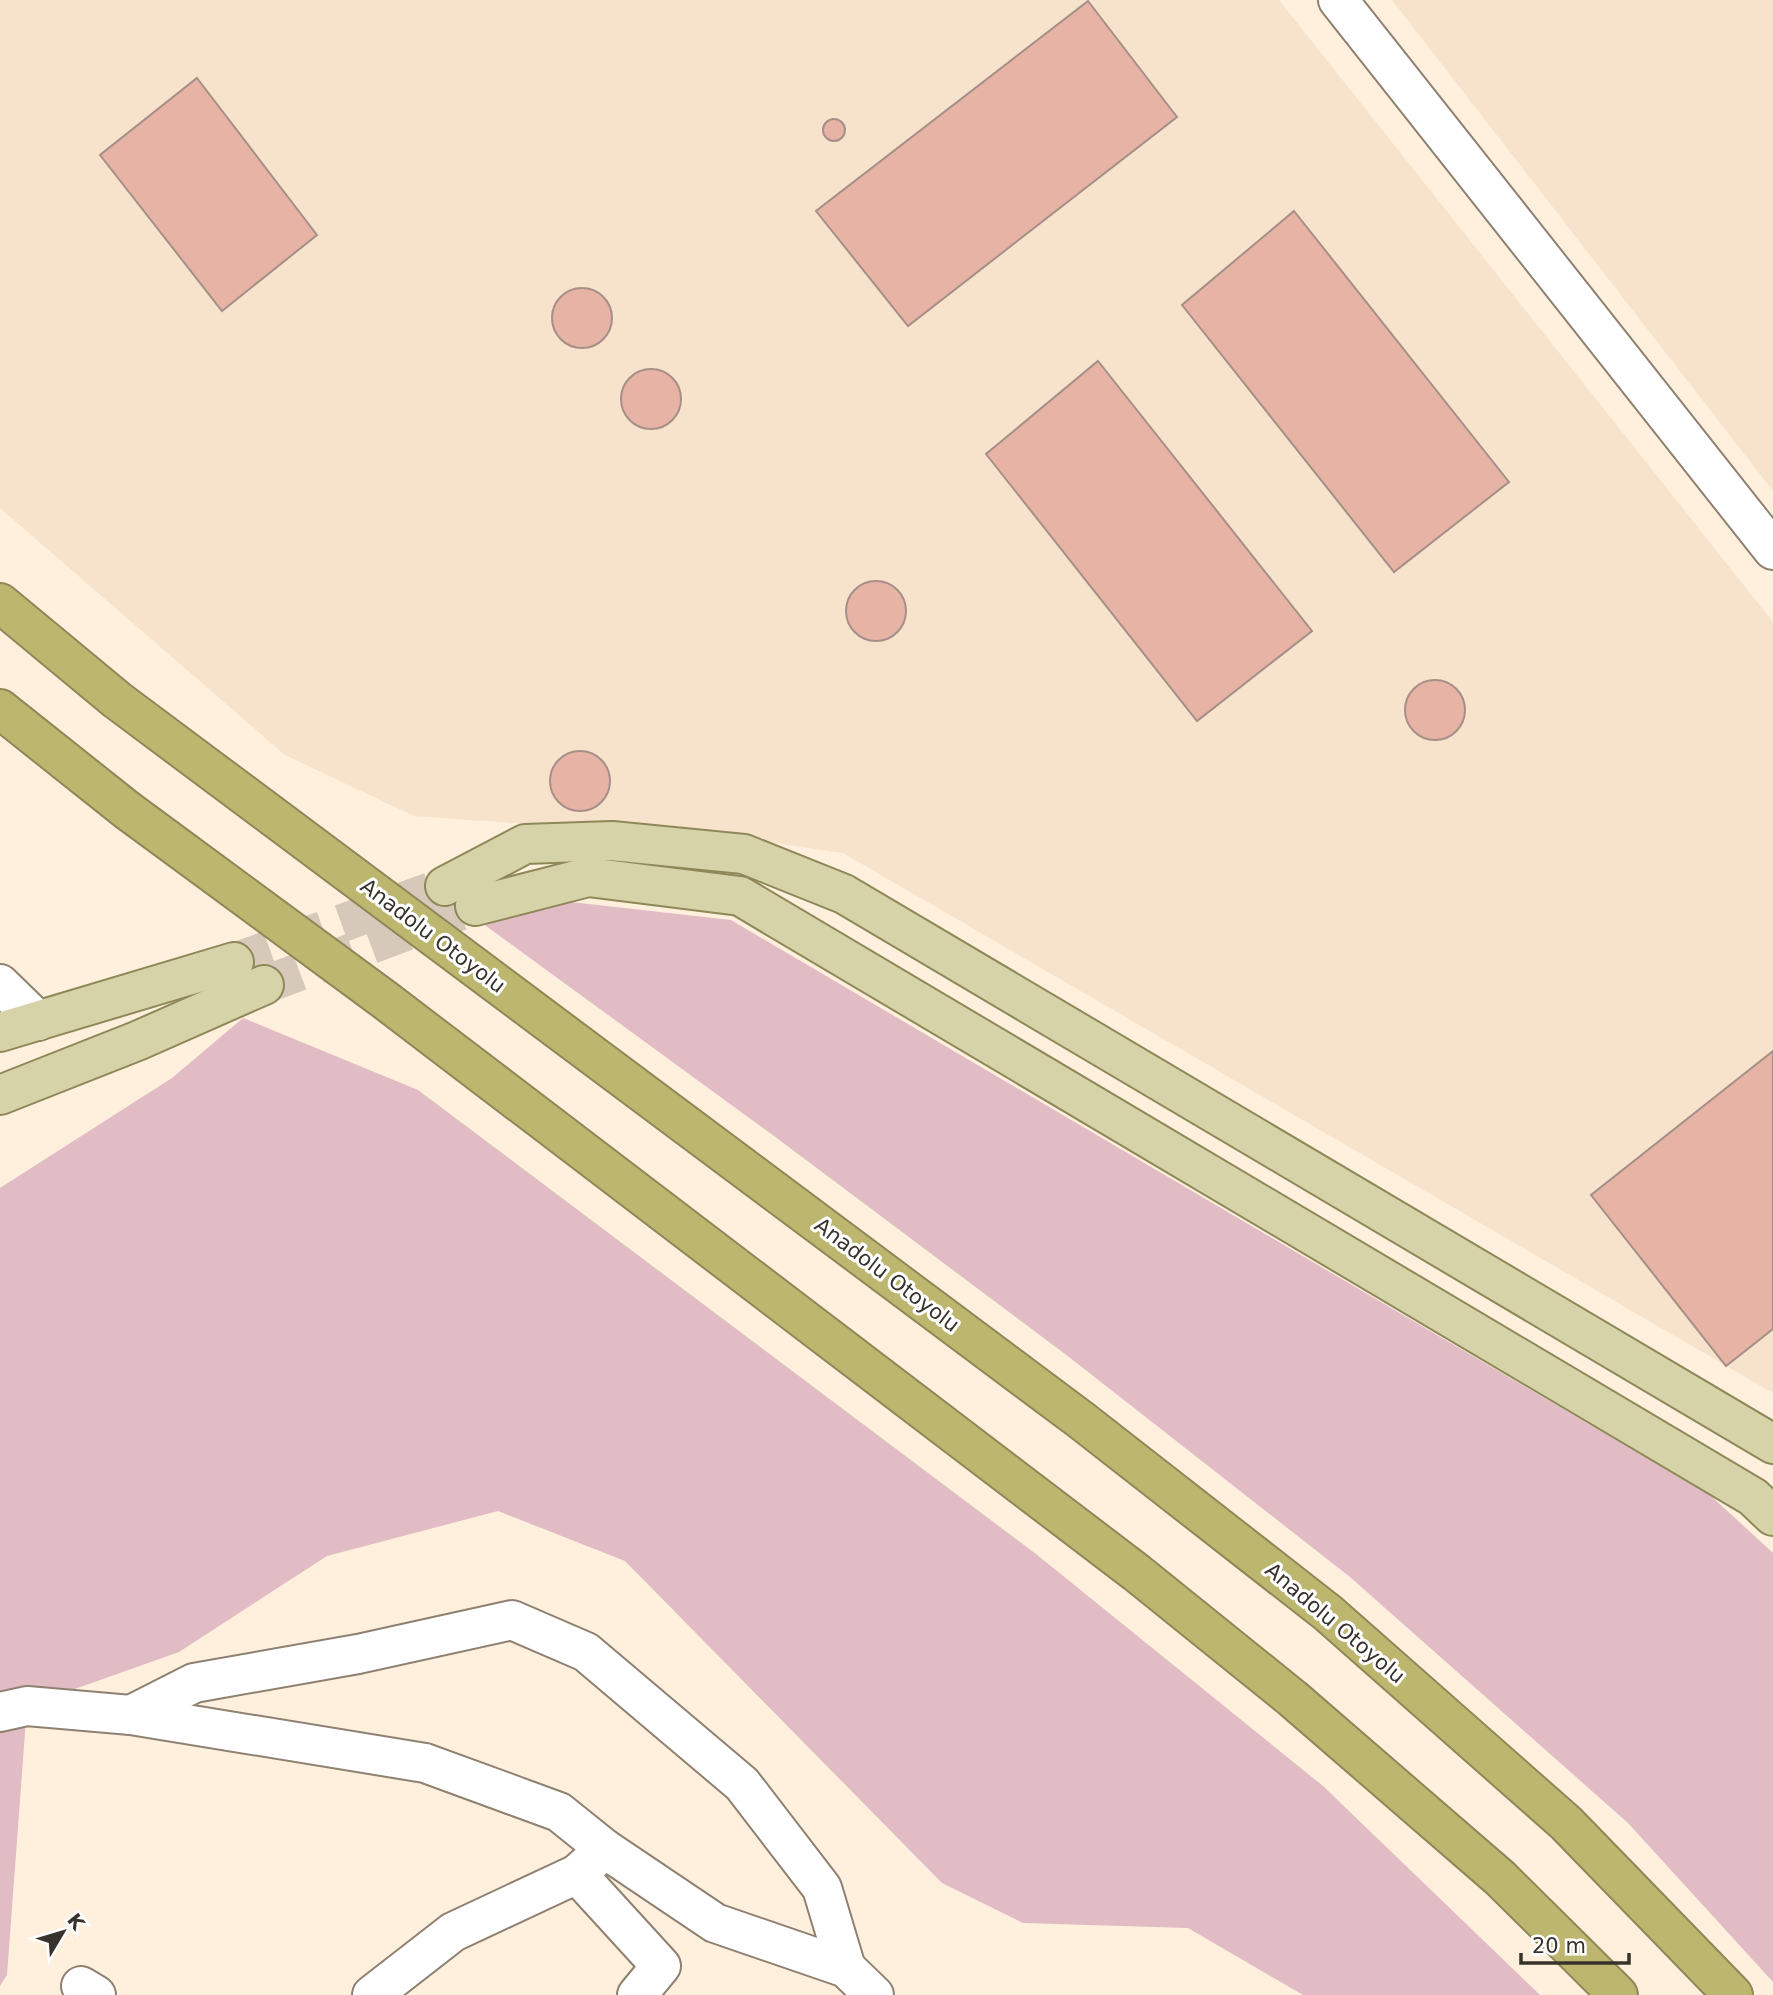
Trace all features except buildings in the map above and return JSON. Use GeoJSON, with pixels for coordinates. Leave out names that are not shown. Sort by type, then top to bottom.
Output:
{"type":"FeatureCollection","features":[{"type":"Feature","properties":{"kind":"highway","name":"Anadolu Otoyolu"},"geometry":{"type":"LineString","coordinates":[[0,603],[117,700],[1081,1420],[1328,1614],[1566,1823],[1733,1995]]}},
{"type":"Feature","properties":{"kind":"highway"},"geometry":{"type":"LineString","coordinates":[[0,709],[127,810],[396,1008],[1137,1573],[1292,1699],[1490,1869],[1618,1995]]}},
{"type":"Feature","properties":{"kind":"main road"},"geometry":{"type":"LineString","coordinates":[[1773,1444],[844,894],[744,854],[612,841],[525,844],[460,896],[588,877],[740,896],[1741,1489],[1773,1516]]}},
{"type":"Feature","properties":{"kind":"main road"},"geometry":{"type":"LineString","coordinates":[[0,1032],[234,962]]}},
{"type":"Feature","properties":{"kind":"main road"},"geometry":{"type":"LineString","coordinates":[[0,1095],[137,1041],[264,985]]}},
{"type":"Feature","properties":{"kind":"street"},"geometry":{"type":"LineString","coordinates":[[1338,0],[1773,550]]}},
{"type":"Feature","properties":{"kind":"street"},"geometry":{"type":"LineString","coordinates":[[0,984],[38,1021]]}},
{"type":"Feature","properties":{"kind":"street"},"geometry":{"type":"LineString","coordinates":[[131,1715],[194,1683],[358,1654],[512,1620],[586,1652],[742,1784],[822,1888],[846,1968]]}},
{"type":"Feature","properties":{"kind":"street"},"geometry":{"type":"LineString","coordinates":[[0,1712],[27,1706],[131,1715],[425,1763],[559,1812],[605,1849],[715,1923],[846,1968],[874,1995]]}},
{"type":"Feature","properties":{"kind":"street"},"geometry":{"type":"LineString","coordinates":[[372,1995],[453,1932],[577,1874],[605,1849]]}},
{"type":"Feature","properties":{"kind":"street"},"geometry":{"type":"LineString","coordinates":[[577,1874],[661,1966],[637,1995]]}},
{"type":"Feature","properties":{"kind":"shaded area"},"geometry":{"type":"Polygon","coordinates":[[[0,0],[1279,0],[1773,622],[1773,1393],[843,853],[639,823],[541,825],[414,816],[285,755],[0,508],[0,0]]]}},
{"type":"Feature","properties":{"kind":"shaded area"},"geometry":{"type":"Polygon","coordinates":[[[1392,0],[1773,0],[1773,491],[1392,0]]]}},
{"type":"Feature","properties":{"kind":"shaded area"},"geometry":{"type":"Polygon","coordinates":[[[571,902],[731,920],[1711,1496],[1773,1553],[1773,1982],[1628,1823],[1350,1577],[1069,1357],[774,1136],[482,923],[571,902]]]}},
{"type":"Feature","properties":{"kind":"shaded area"},"geometry":{"type":"Polygon","coordinates":[[[243,1018],[418,1090],[1036,1554],[1323,1786],[1540,1995],[1303,1995],[1188,1928],[1023,1923],[942,1883],[625,1561],[498,1511],[327,1556],[179,1652],[27,1706],[7,1975],[0,1986],[0,1188],[172,1078],[243,1018]]]}},
{"type":"Feature","properties":{"kind":"tunnel"},"geometry":{"type":"LineString","coordinates":[[234,962],[445,886]]}},
{"type":"Feature","properties":{"kind":"tunnel"},"geometry":{"type":"LineString","coordinates":[[264,985],[475,906]]}}]}
